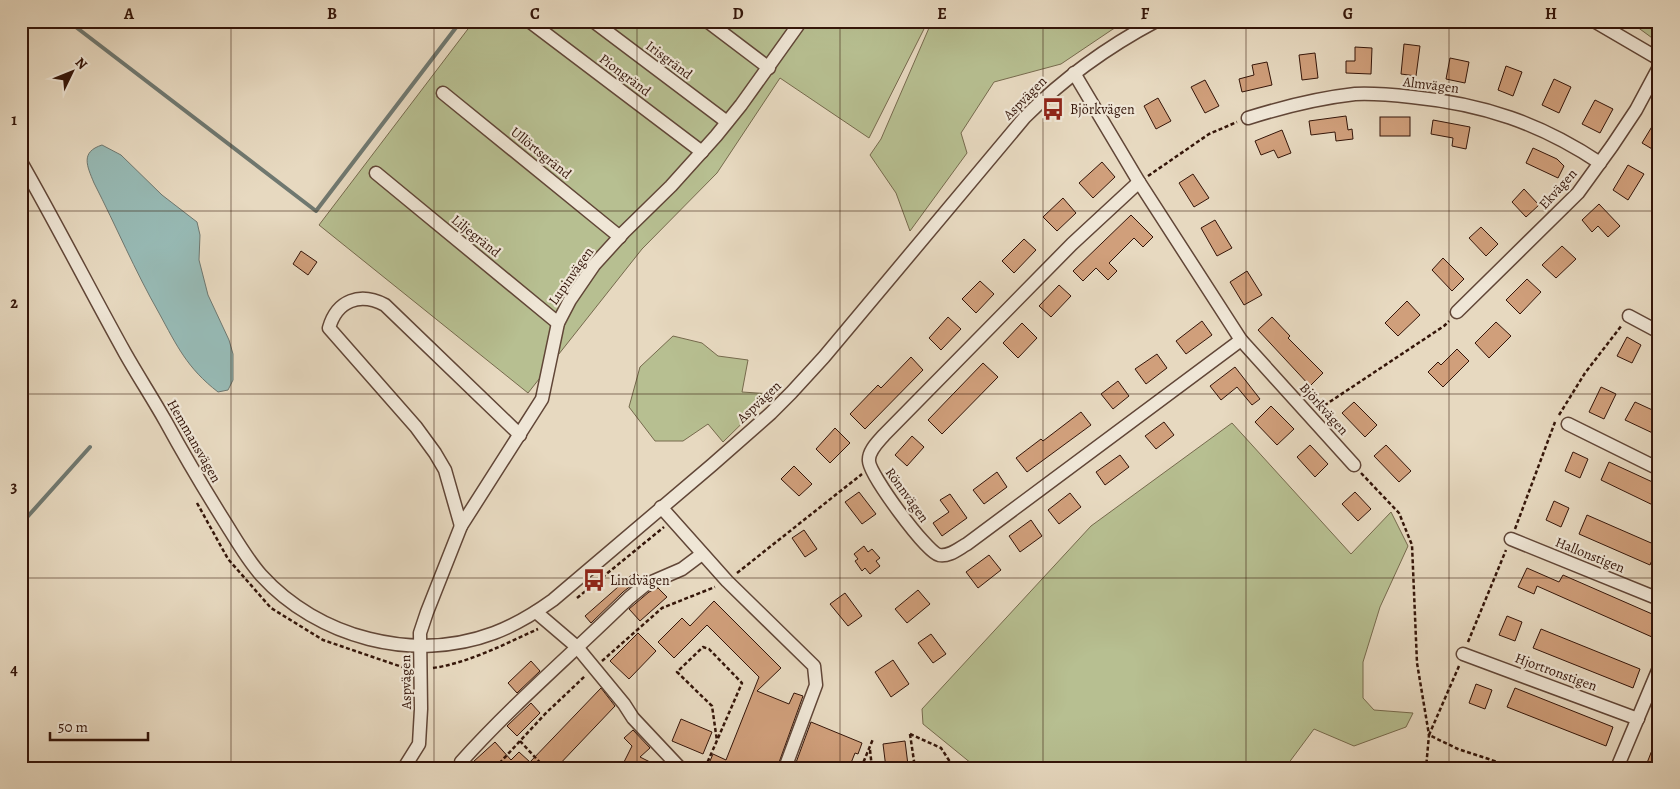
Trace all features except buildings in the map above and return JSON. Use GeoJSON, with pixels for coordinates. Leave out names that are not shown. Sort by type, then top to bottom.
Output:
{"type":"FeatureCollection","features":[{"type":"Feature","properties":{"kind":"street","name":"Piongränd"},"geometry":{"type":"LineString","coordinates":[[529,21],[702,152]]}},
{"type":"Feature","properties":{"kind":"street","name":"Irisgränd"},"geometry":{"type":"LineString","coordinates":[[593,21],[727,122]]}},
{"type":"Feature","properties":{"kind":"street"},"geometry":{"type":"LineString","coordinates":[[707,21],[769,68]]}},
{"type":"Feature","properties":{"kind":"street","name":"Lupinvägen"},"geometry":{"type":"LineString","coordinates":[[420,646],[420,632],[424,619],[461,526],[542,399],[558,323],[570,300],[594,265],[671,186],[727,122],[769,68],[801,21]]}},
{"type":"Feature","properties":{"kind":"street","name":"Aspvägen"},"geometry":{"type":"LineString","coordinates":[[404,768],[419,744],[421,709],[420,646],[463,642],[492,634],[536,612],[553,600],[712,465],[771,413],[824,357],[1025,117],[1049,93],[1106,51],[1156,21]]}},
{"type":"Feature","properties":{"kind":"street"},"geometry":{"type":"LineString","coordinates":[[1594,21],[1659,59]]}},
{"type":"Feature","properties":{"kind":"street","name":"Ekvägen"},"geometry":{"type":"LineString","coordinates":[[1457,312],[1578,193],[1636,110],[1659,67]]}},
{"type":"Feature","properties":{"kind":"street","name":"Björkvägen"},"geometry":{"type":"LineString","coordinates":[[1074,73],[1139,182],[1241,340],[1354,465]]}},
{"type":"Feature","properties":{"kind":"street","name":"Ullörtsgränd"},"geometry":{"type":"LineString","coordinates":[[443,93],[620,237]]}},
{"type":"Feature","properties":{"kind":"street","name":"Almvägen"},"geometry":{"type":"LineString","coordinates":[[1248,118],[1316,100],[1357,94],[1397,95],[1444,100],[1483,108],[1523,121],[1576,147],[1600,163]]}},
{"type":"Feature","properties":{"kind":"street","name":"Hemmansvägen"},"geometry":{"type":"LineString","coordinates":[[21,162],[125,353],[194,473],[245,555],[262,576],[302,610],[335,628],[360,637],[420,646]]}},
{"type":"Feature","properties":{"kind":"street","name":"Liljegränd"},"geometry":{"type":"LineString","coordinates":[[376,173],[558,323]]}},
{"type":"Feature","properties":{"kind":"street","name":"Rönnvägen"},"geometry":{"type":"LineString","coordinates":[[1139,182],[1072,244],[884,435],[869,455],[870,468],[882,487],[923,543],[932,552],[946,555],[967,544],[1241,340]]}},
{"type":"Feature","properties":{"kind":"street"},"geometry":{"type":"LineString","coordinates":[[461,526],[445,470],[435,453],[416,427],[329,328],[335,314],[344,304],[357,298],[372,298],[385,305],[520,434]]}},
{"type":"Feature","properties":{"kind":"street"},"geometry":{"type":"LineString","coordinates":[[1629,316],[1659,332]]}},
{"type":"Feature","properties":{"kind":"street"},"geometry":{"type":"LineString","coordinates":[[1568,424],[1659,469]]}},
{"type":"Feature","properties":{"kind":"street"},"geometry":{"type":"LineString","coordinates":[[661,507],[727,581],[814,666],[816,685],[785,768]]}},
{"type":"Feature","properties":{"kind":"street","name":"Hallonstigen"},"geometry":{"type":"LineString","coordinates":[[1511,539],[1659,599]]}},
{"type":"Feature","properties":{"kind":"street"},"geometry":{"type":"LineString","coordinates":[[461,762],[482,738],[529,692],[645,586],[682,569],[702,554]]}},
{"type":"Feature","properties":{"kind":"street"},"geometry":{"type":"LineString","coordinates":[[536,612],[577,647],[595,667],[633,718],[680,768]]}},
{"type":"Feature","properties":{"kind":"street","name":"Hjortronstigen"},"geometry":{"type":"LineString","coordinates":[[1464,652],[1638,718]]}},
{"type":"Feature","properties":{"kind":"street"},"geometry":{"type":"LineString","coordinates":[[1617,768],[1659,668]]}},
{"type":"Feature","properties":{"kind":"path"},"geometry":{"type":"LineString","coordinates":[[1139,182],[1208,134],[1248,118]]}},
{"type":"Feature","properties":{"kind":"path"},"geometry":{"type":"LineString","coordinates":[[1310,415],[1444,326],[1457,312]]}},
{"type":"Feature","properties":{"kind":"path"},"geometry":{"type":"LineString","coordinates":[[1429,735],[1511,539],[1550,432],[1585,373],[1629,316]]}},
{"type":"Feature","properties":{"kind":"path"},"geometry":{"type":"LineString","coordinates":[[1354,465],[1399,513],[1412,545],[1417,663],[1429,735],[1426,768]]}},
{"type":"Feature","properties":{"kind":"path"},"geometry":{"type":"LineString","coordinates":[[495,768],[545,714],[662,608],[727,581],[870,468]]}},
{"type":"Feature","properties":{"kind":"path"},"geometry":{"type":"LineString","coordinates":[[196,501],[228,558],[271,608],[323,640],[406,669],[420,670],[442,666],[492,650],[541,628],[547,622]]}},
{"type":"Feature","properties":{"kind":"path"},"geometry":{"type":"LineString","coordinates":[[577,598],[673,520]]}},
{"type":"Feature","properties":{"kind":"path"},"geometry":{"type":"LineString","coordinates":[[705,768],[717,741],[742,683],[709,649],[703,647],[677,672],[712,706],[717,741]]}},
{"type":"Feature","properties":{"kind":"path"},"geometry":{"type":"LineString","coordinates":[[915,768],[910,734],[941,748],[954,768]]}},
{"type":"Feature","properties":{"kind":"path"},"geometry":{"type":"LineString","coordinates":[[1429,735],[1458,749],[1516,768]]}},
{"type":"Feature","properties":{"kind":"path"},"geometry":{"type":"LineString","coordinates":[[861,768],[873,739]]}},
{"type":"Feature","properties":{"kind":"path"},"geometry":{"type":"LineString","coordinates":[[520,741],[545,768]]}},
{"type":"Feature","properties":{"kind":"path"},"geometry":{"type":"LineString","coordinates":[[870,748],[872,768]]}},
{"type":"Feature","properties":{"kind":"green space"},"geometry":{"type":"Polygon","coordinates":[[[474,21],[928,21],[869,138],[780,78],[717,173],[642,249],[528,393],[319,225],[474,21]]]}},
{"type":"Feature","properties":{"kind":"green space"},"geometry":{"type":"Polygon","coordinates":[[[932,21],[1132,21],[1113,29],[1061,64],[994,82],[961,133],[967,153],[910,231],[896,193],[870,155],[881,139],[932,21]]]}},
{"type":"Feature","properties":{"kind":"green space"},"geometry":{"type":"Polygon","coordinates":[[[1629,21],[1659,21],[1659,43],[1629,21]]]}},
{"type":"Feature","properties":{"kind":"green space"},"geometry":{"type":"Polygon","coordinates":[[[673,336],[702,343],[718,356],[748,360],[742,392],[772,394],[723,442],[708,424],[683,441],[655,441],[629,407],[640,367],[673,336]]]}},
{"type":"Feature","properties":{"kind":"green space"},"geometry":{"type":"Polygon","coordinates":[[[1232,423],[1351,554],[1391,512],[1408,546],[1380,607],[1363,662],[1363,698],[1374,710],[1413,713],[1406,727],[1354,746],[1314,729],[1285,768],[977,768],[923,724],[922,709],[1091,526],[1232,423]]]}},
{"type":"Feature","properties":{"kind":"water"},"geometry":{"type":"Polygon","coordinates":[[[102,145],[121,155],[162,195],[197,222],[200,235],[199,260],[208,295],[229,340],[233,354],[233,380],[228,390],[218,392],[190,365],[171,336],[142,281],[89,171],[87,160],[90,152],[102,145]]]}},
{"type":"Feature","properties":{"kind":"waterway"},"geometry":{"type":"LineString","coordinates":[[68,21],[316,211],[461,21]]}},
{"type":"Feature","properties":{"kind":"waterway"},"geometry":{"type":"LineString","coordinates":[[21,524],[90,447]]}},
{"type":"Feature","properties":{"kind":"place","name":"Björkvägen"},"geometry":{"type":"Point","coordinates":[1053,109]}},
{"type":"Feature","properties":{"kind":"place","name":"Lindvägen"},"geometry":{"type":"Point","coordinates":[594,580]}}]}
